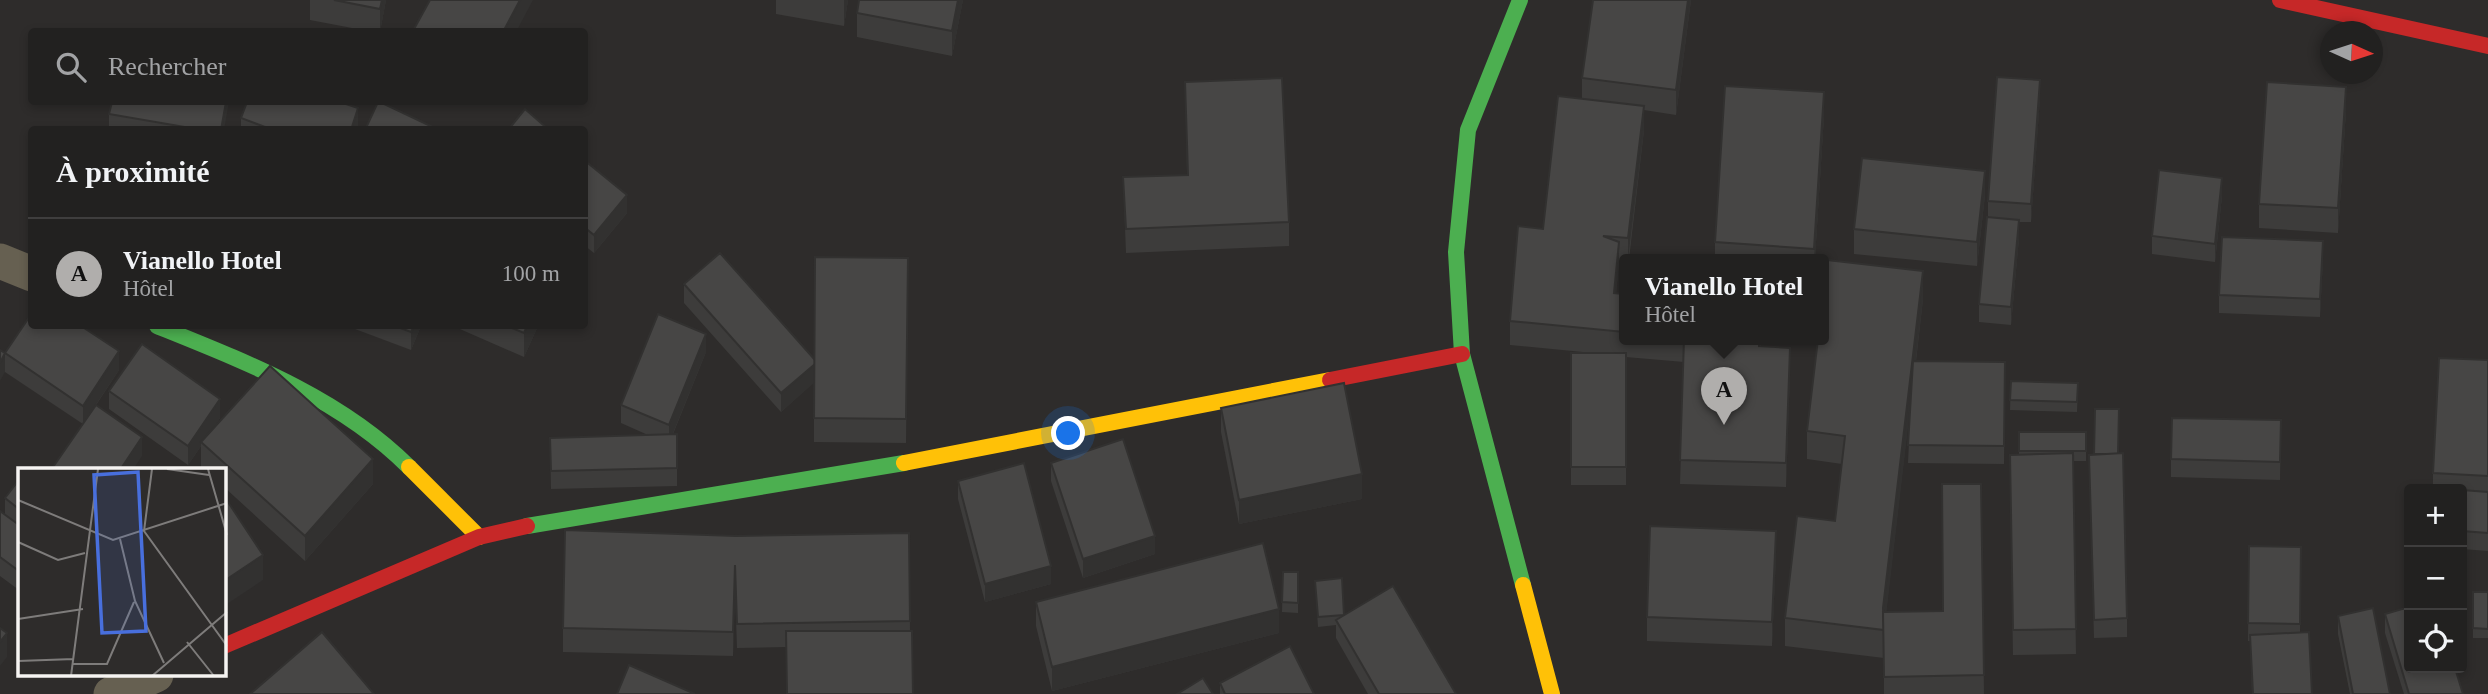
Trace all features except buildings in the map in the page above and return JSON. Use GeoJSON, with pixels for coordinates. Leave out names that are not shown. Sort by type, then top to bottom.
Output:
{"type":"FeatureCollection","features":[{"type":"Feature","properties":{"kind":"street"},"geometry":{"type":"LineString","coordinates":[[1520,0],[1468,130],[1456,253],[1462,354],[1552,694]]}},
{"type":"Feature","properties":{"kind":"street"},"geometry":{"type":"LineString","coordinates":[[2280,0],[2488,46]]}},
{"type":"Feature","properties":{"kind":"street"},"geometry":{"type":"LineString","coordinates":[[0,261],[28,272]]}},
{"type":"Feature","properties":{"kind":"street"},"geometry":{"type":"LineString","coordinates":[[164,329],[273,373],[384,442],[480,537]]}},
{"type":"Feature","properties":{"kind":"street"},"geometry":{"type":"LineString","coordinates":[[226,645],[480,537],[555,519],[911,462],[1462,354]]}},
{"type":"Feature","properties":{"kind":"street"},"geometry":{"type":"LineString","coordinates":[[111,694],[154,676]]}},
{"type":"Feature","properties":{"kind":"traffic: fast"},"geometry":{"type":"LineString","coordinates":[[1520,0],[1468,130],[1456,252],[1462,354],[1523,585]]}},
{"type":"Feature","properties":{"kind":"traffic: fast"},"geometry":{"type":"LineString","coordinates":[[164,329],[291,384],[353,421],[409,467]]}},
{"type":"Feature","properties":{"kind":"traffic: fast"},"geometry":{"type":"LineString","coordinates":[[527,526],[904,463]]}},
{"type":"Feature","properties":{"kind":"traffic: slow"},"geometry":{"type":"LineString","coordinates":[[904,463],[1330,380]]}},
{"type":"Feature","properties":{"kind":"traffic: slow"},"geometry":{"type":"LineString","coordinates":[[409,467],[479,537]]}},
{"type":"Feature","properties":{"kind":"traffic: slow"},"geometry":{"type":"LineString","coordinates":[[1523,585],[1552,694]]}},
{"type":"Feature","properties":{"kind":"traffic: jam"},"geometry":{"type":"LineString","coordinates":[[2280,0],[2488,46]]}},
{"type":"Feature","properties":{"kind":"traffic: jam"},"geometry":{"type":"LineString","coordinates":[[1330,380],[1462,354]]}},
{"type":"Feature","properties":{"kind":"traffic: jam"},"geometry":{"type":"LineString","coordinates":[[226,645],[479,537],[527,526]]}},
{"type":"Feature","properties":{"kind":"place","name":"Vianello Hotel"},"geometry":{"type":"Point","coordinates":[1724,425]}}]}
